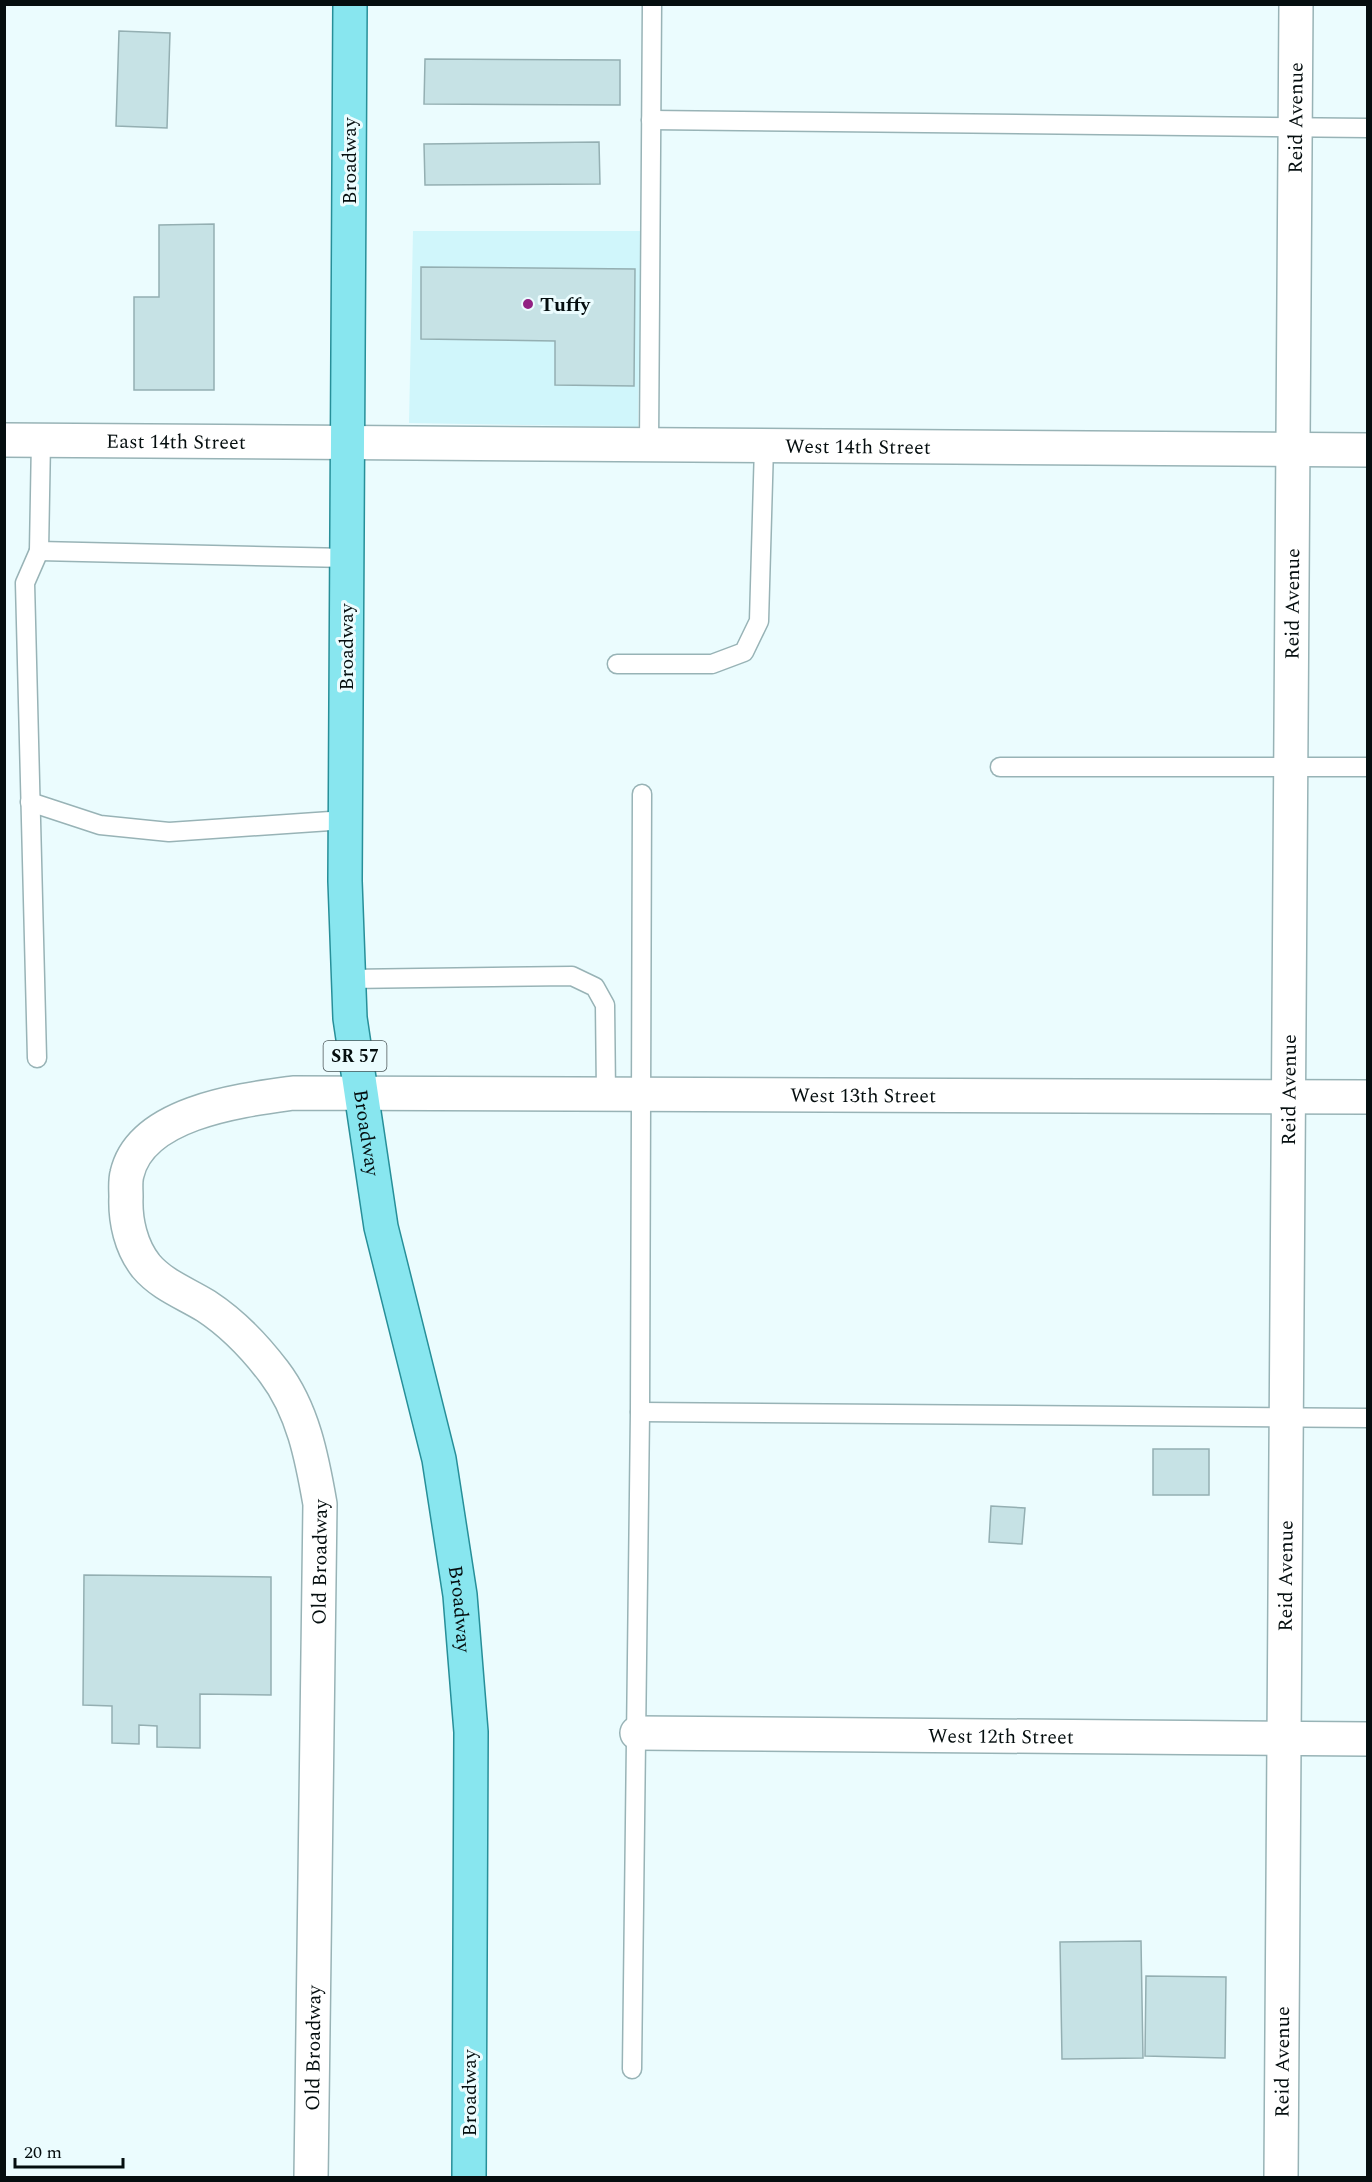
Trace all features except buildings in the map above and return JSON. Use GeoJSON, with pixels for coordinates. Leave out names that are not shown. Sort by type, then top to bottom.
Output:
{"type":"FeatureCollection","features":[{"type":"Feature","properties":{"kind":"main road","name":"Broadway"},"geometry":{"type":"LineString","coordinates":[[350,4],[345,819],[350,1018],[381,1227],[439,1459],[460,1595],[471,1731],[469,2178]]}},
{"type":"Feature","properties":{"kind":"street","name":"Reid Avenue"},"geometry":{"type":"LineString","coordinates":[[1281,2178],[1296,4]]}},
{"type":"Feature","properties":{"kind":"street","name":"East 14th Street"},"geometry":{"type":"LineString","coordinates":[[4,440],[347,443]]}},
{"type":"Feature","properties":{"kind":"street","name":"West 14th Street"},"geometry":{"type":"LineString","coordinates":[[347,443],[1368,450]]}},
{"type":"Feature","properties":{"kind":"street","name":"West 13th Street"},"geometry":{"type":"LineString","coordinates":[[360,1092],[1368,1097]]}},
{"type":"Feature","properties":{"kind":"street","name":"Old Broadway"},"geometry":{"type":"LineString","coordinates":[[311,2178],[320,1504],[312,1460],[301,1423],[290,1398],[275,1373],[258,1353],[223,1318],[162,1281],[146,1266],[136,1250],[128,1224],[126,1187],[127,1174],[141,1149],[168,1125],[188,1116],[219,1107],[293,1093],[360,1092]]}},
{"type":"Feature","properties":{"kind":"street","name":"West 12th Street"},"geometry":{"type":"LineString","coordinates":[[637,1733],[1368,1739]]}},
{"type":"Feature","properties":{"kind":"lane"},"geometry":{"type":"LineString","coordinates":[[648,445],[652,4]]}},
{"type":"Feature","properties":{"kind":"lane"},"geometry":{"type":"LineString","coordinates":[[651,120],[1368,128]]}},
{"type":"Feature","properties":{"kind":"lane"},"geometry":{"type":"LineString","coordinates":[[37,1058],[25,583],[39,551],[41,440]]}},
{"type":"Feature","properties":{"kind":"lane"},"geometry":{"type":"LineString","coordinates":[[617,664],[712,664],[744,652],[759,621],[764,446]]}},
{"type":"Feature","properties":{"kind":"lane"},"geometry":{"type":"LineString","coordinates":[[39,551],[346,558]]}},
{"type":"Feature","properties":{"kind":"lane"},"geometry":{"type":"LineString","coordinates":[[1000,767],[1368,767]]}},
{"type":"Feature","properties":{"kind":"lane"},"geometry":{"type":"LineString","coordinates":[[632,2069],[640,1412],[642,794]]}},
{"type":"Feature","properties":{"kind":"lane"},"geometry":{"type":"LineString","coordinates":[[30,802],[100,825],[169,832],[345,819]]}},
{"type":"Feature","properties":{"kind":"lane"},"geometry":{"type":"LineString","coordinates":[[349,979],[572,976],[595,987],[605,1005],[606,1093]]}},
{"type":"Feature","properties":{"kind":"lane"},"geometry":{"type":"LineString","coordinates":[[640,1412],[1368,1418]]}},
{"type":"Feature","properties":{"kind":"shaded area"},"geometry":{"type":"Polygon","coordinates":[[[413,231],[641,231],[638,427],[409,423],[413,231]]]}},
{"type":"Feature","properties":{"kind":"place","name":"Tuffy"},"geometry":{"type":"Point","coordinates":[528,304]}}]}
